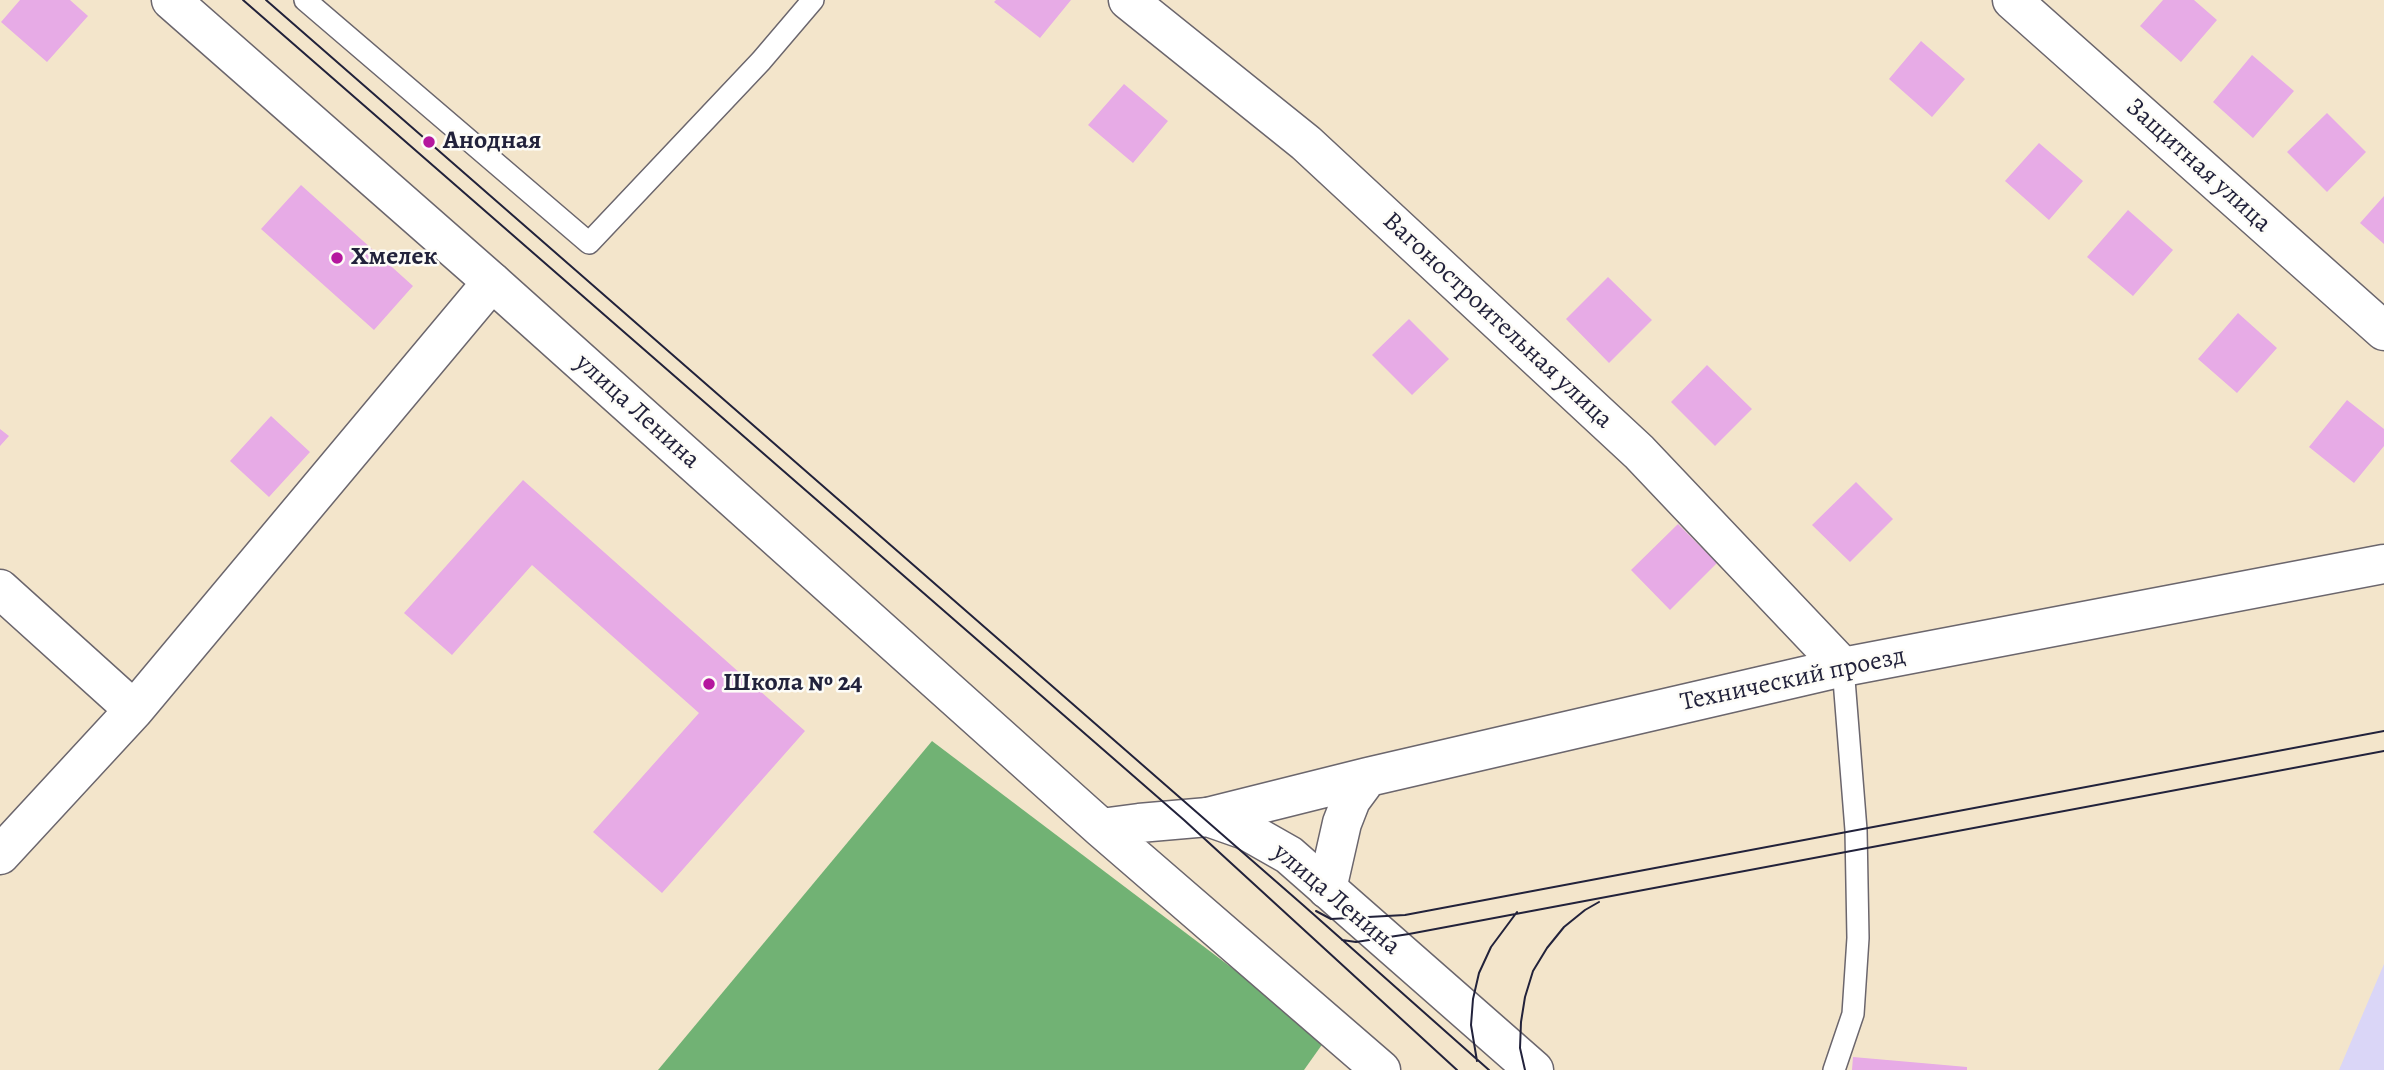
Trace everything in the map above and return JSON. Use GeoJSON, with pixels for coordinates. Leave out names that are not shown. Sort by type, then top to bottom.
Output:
{"type":"FeatureCollection","features":[{"type":"Feature","properties":{"kind":"street","name":"улица Ленина"},"geometry":{"type":"LineString","coordinates":[[171,0],[492,282],[1101,828],[1381,1070]]}},
{"type":"Feature","properties":{"kind":"street","name":"Вагоностроительная улица"},"geometry":{"type":"LineString","coordinates":[[1128,0],[1306,143],[1639,452],[1843,667]]}},
{"type":"Feature","properties":{"kind":"street","name":"Защитная улица"},"geometry":{"type":"LineString","coordinates":[[2012,0],[2384,331]]}},
{"type":"Feature","properties":{"kind":"street"},"geometry":{"type":"LineString","coordinates":[[0,855],[134,710],[492,282]]}},
{"type":"Feature","properties":{"kind":"street","name":"Технический проезд"},"geometry":{"type":"LineString","coordinates":[[1208,817],[1368,777],[1843,667],[2384,565]]}},
{"type":"Feature","properties":{"kind":"street"},"geometry":{"type":"LineString","coordinates":[[0,589],[134,710]]}},
{"type":"Feature","properties":{"kind":"street"},"geometry":{"type":"LineString","coordinates":[[1327,889],[1342,823],[1351,800],[1368,777]]}},
{"type":"Feature","properties":{"kind":"street","name":"улица Ленина"},"geometry":{"type":"LineString","coordinates":[[1101,828],[1208,817],[1245,830],[1289,855],[1534,1070]]}},
{"type":"Feature","properties":{"kind":"lane"},"geometry":{"type":"LineString","coordinates":[[305,0],[589,243],[761,61],[813,0]]}},
{"type":"Feature","properties":{"kind":"lane"},"geometry":{"type":"LineString","coordinates":[[1834,1070],[1834,1063],[1853,1014],[1858,939],[1856,830],[1843,667]]}},
{"type":"Feature","properties":{"kind":"shaded area"},"geometry":{"type":"Polygon","coordinates":[[[2384,964],[2384,1070],[2339,1070],[2384,964]]]}},
{"type":"Feature","properties":{"kind":"green space"},"geometry":{"type":"Polygon","coordinates":[[[932,741],[1326,1039],[1304,1070],[658,1070],[932,741]]]}},
{"type":"Feature","properties":{"kind":"building"},"geometry":{"type":"Polygon","coordinates":[[[20,0],[70,0],[88,16],[47,62],[1,22],[20,0]]]}},
{"type":"Feature","properties":{"kind":"building"},"geometry":{"type":"Polygon","coordinates":[[[1071,0],[1040,38],[994,2],[1071,0]]]}},
{"type":"Feature","properties":{"kind":"building"},"geometry":{"type":"Polygon","coordinates":[[[2163,0],[2194,0],[2217,20],[2181,62],[2140,26],[2163,0]]]}},
{"type":"Feature","properties":{"kind":"building"},"geometry":{"type":"Polygon","coordinates":[[[1921,41],[1965,79],[1932,117],[1889,79],[1921,41]]]}},
{"type":"Feature","properties":{"kind":"building"},"geometry":{"type":"Polygon","coordinates":[[[2252,55],[2294,91],[2253,138],[2213,102],[2252,55]]]}},
{"type":"Feature","properties":{"kind":"building"},"geometry":{"type":"Polygon","coordinates":[[[1124,84],[1168,121],[1133,163],[1088,125],[1124,84]]]}},
{"type":"Feature","properties":{"kind":"building"},"geometry":{"type":"Polygon","coordinates":[[[2327,113],[2366,152],[2327,192],[2287,152],[2327,113]]]}},
{"type":"Feature","properties":{"kind":"building"},"geometry":{"type":"Polygon","coordinates":[[[2039,143],[2083,181],[2049,220],[2005,181],[2039,143]]]}},
{"type":"Feature","properties":{"kind":"building","name":"Хмелек"},"geometry":{"type":"Polygon","coordinates":[[[301,185],[413,286],[374,330],[261,229],[301,185]]]}},
{"type":"Feature","properties":{"kind":"building"},"geometry":{"type":"Polygon","coordinates":[[[2384,196],[2384,244],[2360,223],[2384,196]]]}},
{"type":"Feature","properties":{"kind":"building"},"geometry":{"type":"Polygon","coordinates":[[[2128,210],[2173,250],[2133,296],[2087,257],[2128,210]]]}},
{"type":"Feature","properties":{"kind":"building"},"geometry":{"type":"Polygon","coordinates":[[[1608,277],[1652,320],[1609,363],[1566,319],[1608,277]]]}},
{"type":"Feature","properties":{"kind":"building"},"geometry":{"type":"Polygon","coordinates":[[[2238,313],[2277,348],[2237,393],[2198,359],[2238,313]]]}},
{"type":"Feature","properties":{"kind":"building"},"geometry":{"type":"Polygon","coordinates":[[[1409,319],[1449,359],[1412,395],[1372,355],[1409,319]]]}},
{"type":"Feature","properties":{"kind":"building"},"geometry":{"type":"Polygon","coordinates":[[[1707,365],[1752,409],[1715,446],[1671,402],[1707,365]]]}},
{"type":"Feature","properties":{"kind":"building"},"geometry":{"type":"Polygon","coordinates":[[[2347,400],[2384,429],[2384,446],[2354,483],[2309,447],[2347,400]]]}},
{"type":"Feature","properties":{"kind":"building"},"geometry":{"type":"Polygon","coordinates":[[[271,416],[310,452],[269,497],[230,461],[271,416]]]}},
{"type":"Feature","properties":{"kind":"building"},"geometry":{"type":"Polygon","coordinates":[[[0,429],[9,436],[0,446],[0,429]]]}},
{"type":"Feature","properties":{"kind":"building","name":"Школа № 24"},"geometry":{"type":"Polygon","coordinates":[[[523,480],[805,731],[662,893],[593,832],[699,713],[532,565],[452,655],[404,613],[523,480]]]}},
{"type":"Feature","properties":{"kind":"building"},"geometry":{"type":"Polygon","coordinates":[[[1856,482],[1893,519],[1850,562],[1812,525],[1856,482]]]}},
{"type":"Feature","properties":{"kind":"building"},"geometry":{"type":"Polygon","coordinates":[[[1678,524],[1717,563],[1670,610],[1631,570],[1678,524]]]}},
{"type":"Feature","properties":{"kind":"building"},"geometry":{"type":"Polygon","coordinates":[[[1853,1057],[1967,1067],[1967,1070],[1852,1070],[1853,1057]]]}},
{"type":"Feature","properties":{"kind":"tram line"},"geometry":{"type":"LineString","coordinates":[[243,0],[1184,820],[1457,1070]]}},
{"type":"Feature","properties":{"kind":"tram line"},"geometry":{"type":"LineString","coordinates":[[266,0],[1489,1070]]}},
{"type":"Feature","properties":{"kind":"tram line"},"geometry":{"type":"LineString","coordinates":[[1316,911],[1331,919],[1405,915],[2384,731]]}},
{"type":"Feature","properties":{"kind":"tram line"},"geometry":{"type":"LineString","coordinates":[[1342,940],[1356,942],[1409,934],[2384,751]]}},
{"type":"Feature","properties":{"kind":"tram line"},"geometry":{"type":"LineString","coordinates":[[1525,1070],[1520,1048],[1521,1022],[1533,971],[1564,927],[1599,902]]}},
{"type":"Feature","properties":{"kind":"tram line"},"geometry":{"type":"LineString","coordinates":[[1477,1061],[1471,1025],[1479,973],[1491,947],[1517,912]]}},
{"type":"Feature","properties":{"kind":"place","name":"Анодная"},"geometry":{"type":"Point","coordinates":[429,142]}},
{"type":"Feature","properties":{"kind":"place","name":"Хмелек"},"geometry":{"type":"Point","coordinates":[337,258]}},
{"type":"Feature","properties":{"kind":"place","name":"Школа № 24"},"geometry":{"type":"Point","coordinates":[709,684]}}]}
